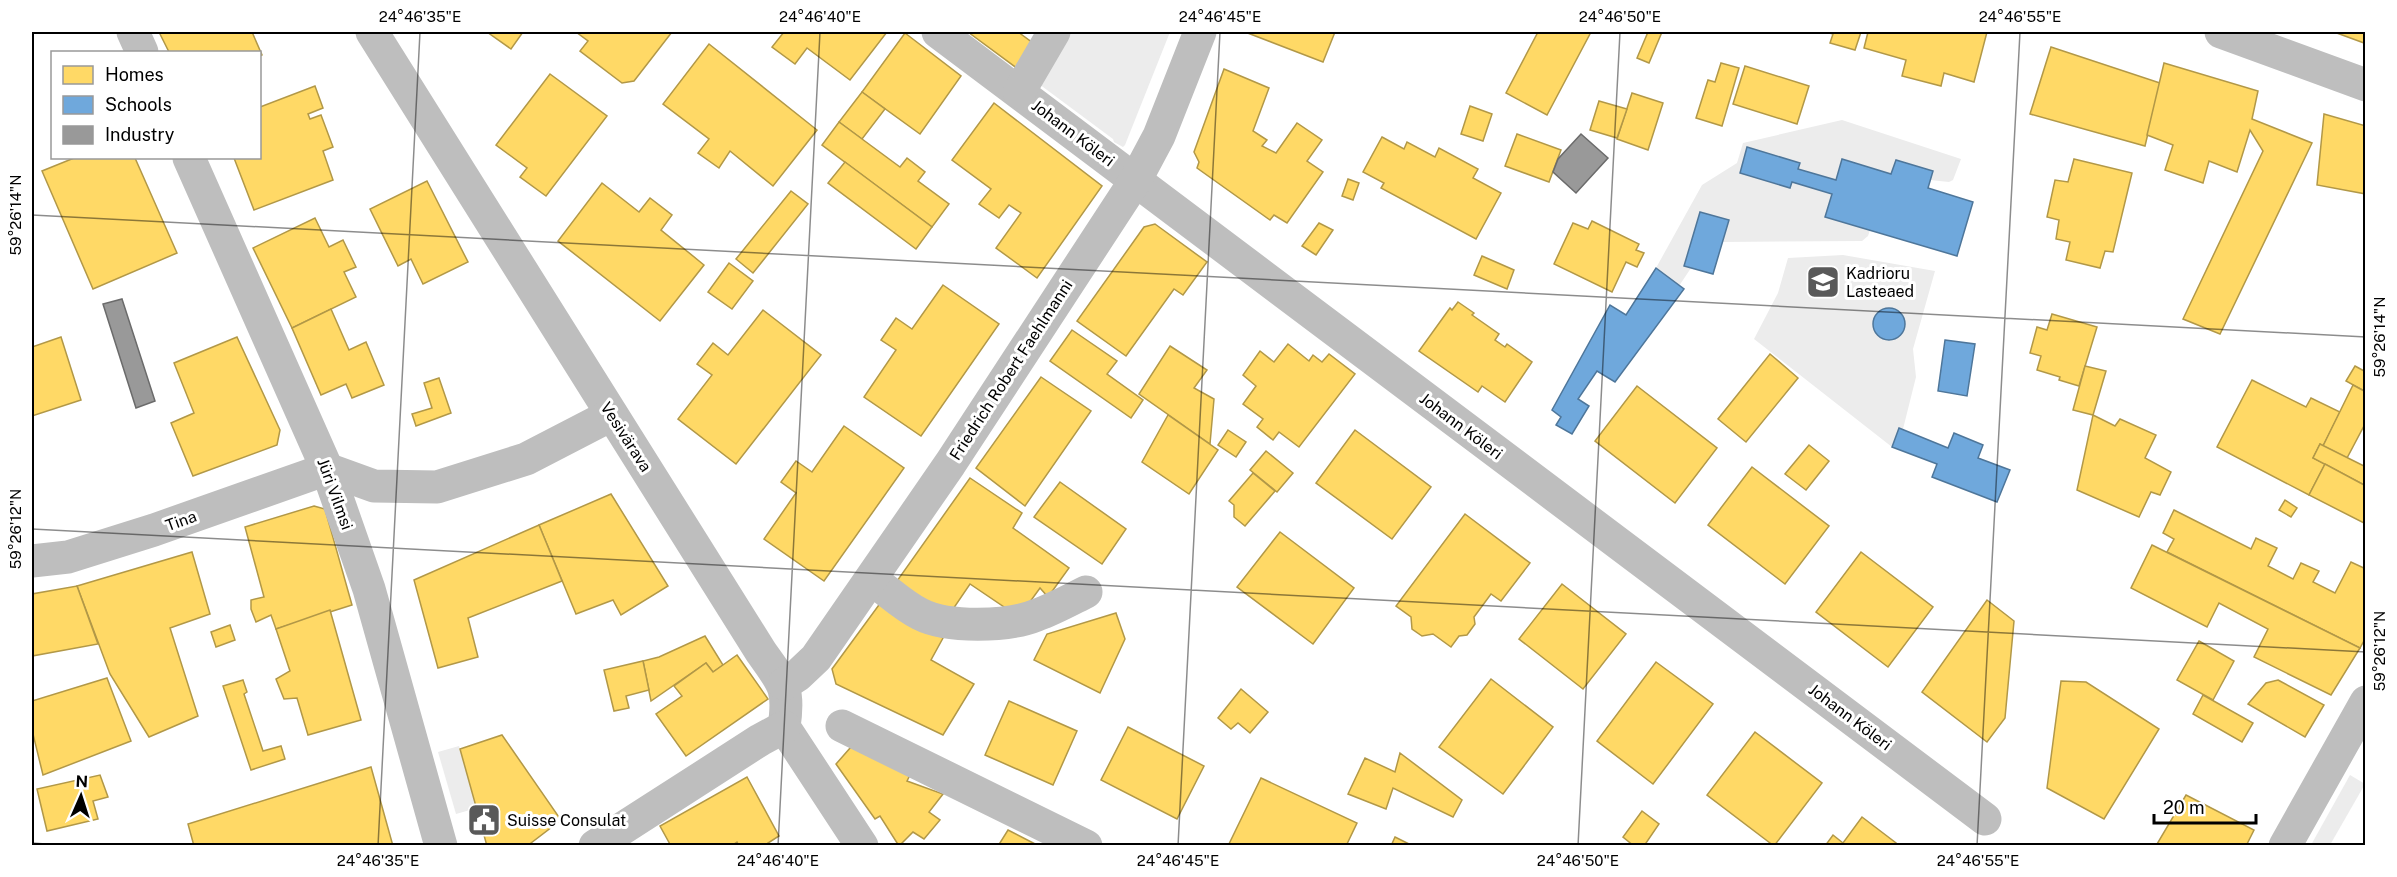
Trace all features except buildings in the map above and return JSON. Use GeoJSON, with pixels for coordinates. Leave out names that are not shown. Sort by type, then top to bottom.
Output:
{"type":"FeatureCollection","features":[{"type":"Feature","properties":{"kind":"street"},"geometry":{"type":"LineString","coordinates":[[133,32],[142,51]]}},
{"type":"Feature","properties":{"kind":"street","name":"Vesivärava"},"geometry":{"type":"LineString","coordinates":[[372,32],[611,415],[761,652],[784,684]]}},
{"type":"Feature","properties":{"kind":"street","name":"Johann Köleri"},"geometry":{"type":"LineString","coordinates":[[938,32],[1985,819]]}},
{"type":"Feature","properties":{"kind":"street"},"geometry":{"type":"LineString","coordinates":[[1019,92],[1054,32]]}},
{"type":"Feature","properties":{"kind":"street","name":"Friedrich Robert Faehlmanni"},"geometry":{"type":"LineString","coordinates":[[784,684],[798,675],[816,658],[950,464],[1135,181],[1159,136],[1200,32]]}},
{"type":"Feature","properties":{"kind":"street"},"geometry":{"type":"LineString","coordinates":[[2221,32],[2366,85]]}},
{"type":"Feature","properties":{"kind":"street","name":"Jüri Vilmsi"},"geometry":{"type":"LineString","coordinates":[[189,159],[327,469],[369,589],[441,846]]}},
{"type":"Feature","properties":{"kind":"street"},"geometry":{"type":"LineString","coordinates":[[327,469],[374,486],[437,488],[526,459],[611,415]]}},
{"type":"Feature","properties":{"kind":"street","name":"Tina"},"geometry":{"type":"LineString","coordinates":[[32,561],[68,558],[327,469]]}},
{"type":"Feature","properties":{"kind":"street"},"geometry":{"type":"LineString","coordinates":[[871,579],[919,613],[940,622],[952,623],[1014,622],[1035,616],[1086,592]]}},
{"type":"Feature","properties":{"kind":"street"},"geometry":{"type":"LineString","coordinates":[[784,684],[788,704],[784,727],[862,846]]}},
{"type":"Feature","properties":{"kind":"street"},"geometry":{"type":"LineString","coordinates":[[2285,846],[2366,702]]}},
{"type":"Feature","properties":{"kind":"street"},"geometry":{"type":"LineString","coordinates":[[842,726],[1086,846]]}},
{"type":"Feature","properties":{"kind":"street"},"geometry":{"type":"LineString","coordinates":[[595,846],[784,727]]}},
{"type":"Feature","properties":{"kind":"shaded area"},"geometry":{"type":"Polygon","coordinates":[[[1068,32],[1170,32],[1123,147],[1039,84],[1068,32]]]}},
{"type":"Feature","properties":{"kind":"shaded area"},"geometry":{"type":"Polygon","coordinates":[[[1842,120],[1961,159],[1953,180],[1949,182],[1930,180],[1932,171],[1896,160],[1891,174],[1842,159],[1836,180],[1798,169],[1800,163],[1747,148],[1740,173],[1790,188],[1792,182],[1832,194],[1870,230],[1868,236],[1862,241],[1722,242],[1729,221],[1701,212],[1684,265],[1691,268],[1679,286],[1656,268],[1702,185],[1737,163],[1743,143],[1842,120]]]}},
{"type":"Feature","properties":{"kind":"shaded area"},"geometry":{"type":"Polygon","coordinates":[[[1843,255],[1935,271],[1913,349],[1916,377],[1903,429],[1899,428],[1892,447],[1754,339],[1778,293],[1788,258],[1843,255]]]}},
{"type":"Feature","properties":{"kind":"shaded area"},"geometry":{"type":"Polygon","coordinates":[[[459,746],[477,808],[456,814],[438,752],[459,746]]]}},
{"type":"Feature","properties":{"kind":"shaded area"},"geometry":{"type":"Polygon","coordinates":[[[2350,775],[2365,784],[2330,845],[2311,845],[2350,775]]]}},
{"type":"Feature","properties":{"kind":"place","name":"Kadrioru Lasteaed"},"geometry":{"type":"Point","coordinates":[1823,282]}},
{"type":"Feature","properties":{"kind":"place","name":"Suisse Consulat"},"geometry":{"type":"Point","coordinates":[484,820]}}]}
